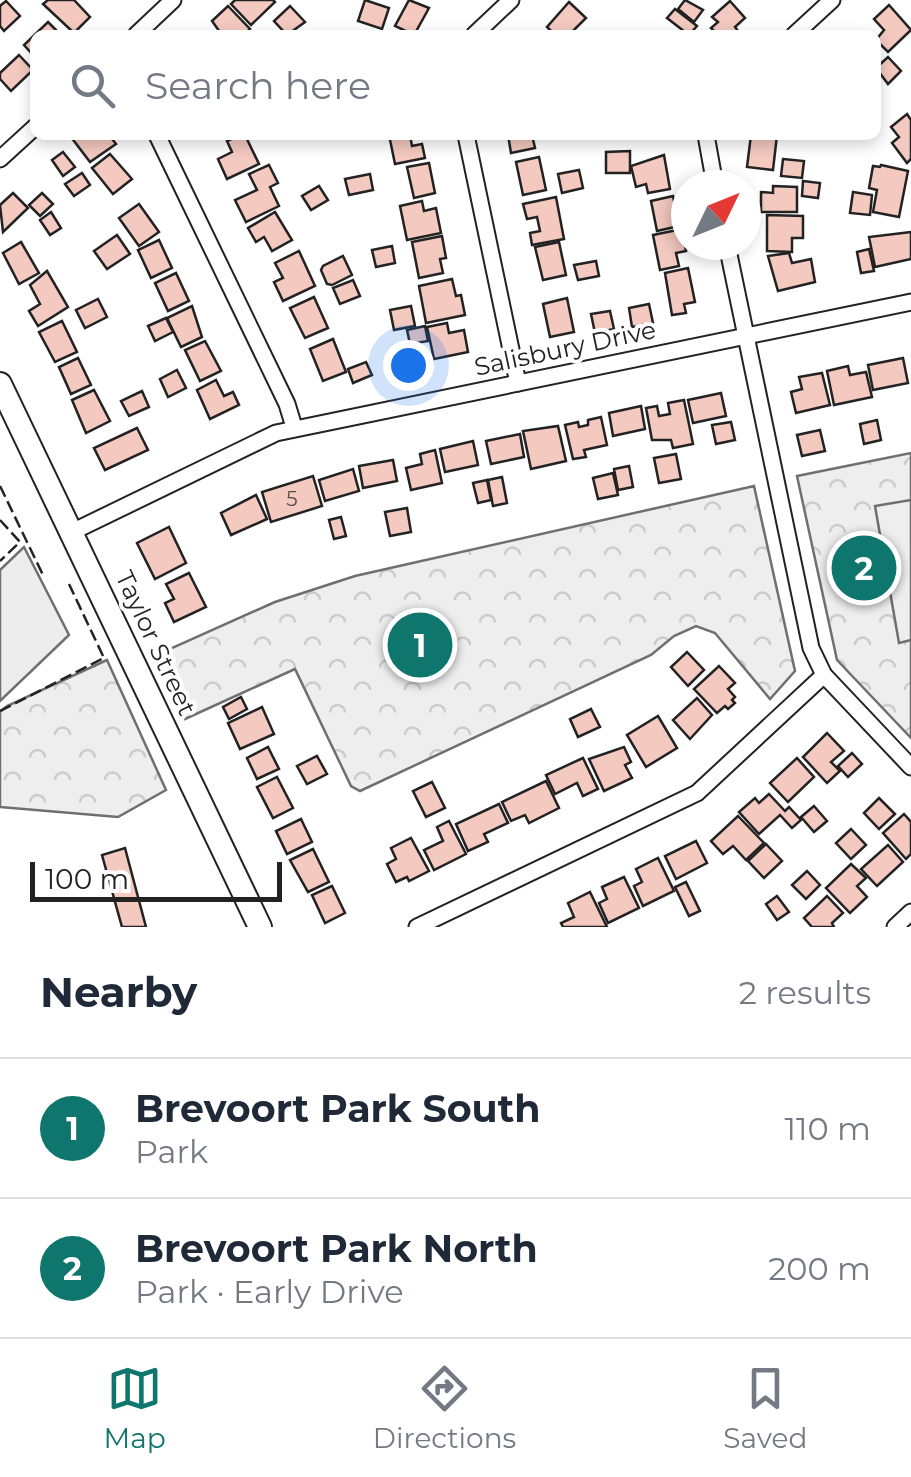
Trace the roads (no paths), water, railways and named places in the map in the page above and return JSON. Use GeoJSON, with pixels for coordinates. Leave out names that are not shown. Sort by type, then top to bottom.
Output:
{"type":"FeatureCollection","features":[{"type":"Feature","properties":{"kind":"main road","name":"Taylor Street"},"geometry":{"type":"LineString","coordinates":[[0,384],[260,927]]}},
{"type":"Feature","properties":{"kind":"street"},"geometry":{"type":"LineString","coordinates":[[141,30],[173,0]]}},
{"type":"Feature","properties":{"kind":"street"},"geometry":{"type":"LineString","coordinates":[[479,30],[512,0]]}},
{"type":"Feature","properties":{"kind":"street"},"geometry":{"type":"LineString","coordinates":[[799,30],[832,0]]}},
{"type":"Feature","properties":{"kind":"street"},"geometry":{"type":"LineString","coordinates":[[0,159],[30,132]]}},
{"type":"Feature","properties":{"kind":"street"},"geometry":{"type":"LineString","coordinates":[[159,140],[287,404],[294,428]]}},
{"type":"Feature","properties":{"kind":"street"},"geometry":{"type":"LineString","coordinates":[[467,140],[518,383]]}},
{"type":"Feature","properties":{"kind":"street"},"geometry":{"type":"LineString","coordinates":[[707,140],[712,170]]}},
{"type":"Feature","properties":{"kind":"street"},"geometry":{"type":"LineString","coordinates":[[730,260],[812,648],[824,675],[911,767]]}},
{"type":"Feature","properties":{"kind":"street","name":"Salisbury Drive"},"geometry":{"type":"LineString","coordinates":[[72,532],[259,440],[294,428],[911,302]]}},
{"type":"Feature","properties":{"kind":"street"},"geometry":{"type":"LineString","coordinates":[[417,927],[698,793],[824,675]]}},
{"type":"Feature","properties":{"kind":"street"},"geometry":{"type":"LineString","coordinates":[[894,927],[911,912]]}},
{"type":"Feature","properties":{"kind":"place","name":"Brevoort Park North"},"geometry":{"type":"Point","coordinates":[864,568]}},
{"type":"Feature","properties":{"kind":"place","name":"Brevoort Park South"},"geometry":{"type":"Point","coordinates":[420,645]}}]}
